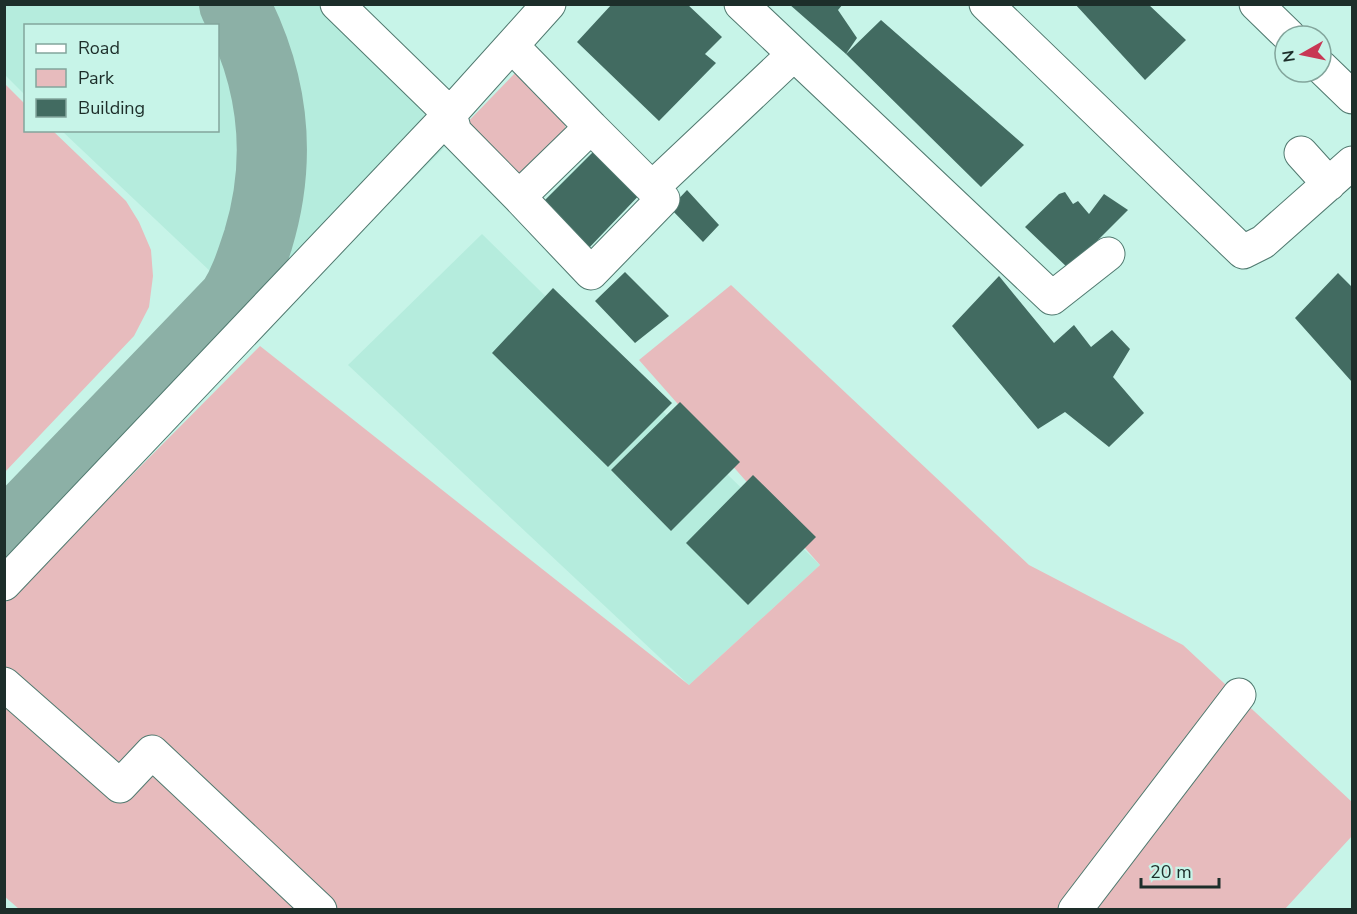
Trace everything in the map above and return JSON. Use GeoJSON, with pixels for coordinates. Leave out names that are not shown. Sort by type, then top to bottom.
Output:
{"type":"FeatureCollection","features":[{"type":"Feature","properties":{"kind":"lane"},"geometry":{"type":"LineString","coordinates":[[337,4],[450,114],[454,132],[591,273],[663,199],[512,46]]}},
{"type":"Feature","properties":{"kind":"lane"},"geometry":{"type":"LineString","coordinates":[[4,584],[450,114],[549,4]]}},
{"type":"Feature","properties":{"kind":"lane"},"geometry":{"type":"LineString","coordinates":[[741,4],[793,56],[1052,298],[1108,254]]}},
{"type":"Feature","properties":{"kind":"lane"},"geometry":{"type":"LineString","coordinates":[[986,4],[1243,252],[1263,242],[1341,174],[1301,153]]}},
{"type":"Feature","properties":{"kind":"lane"},"geometry":{"type":"LineString","coordinates":[[1256,4],[1277,24]]}},
{"type":"Feature","properties":{"kind":"lane"},"geometry":{"type":"LineString","coordinates":[[652,188],[793,56]]}},
{"type":"Feature","properties":{"kind":"lane"},"geometry":{"type":"LineString","coordinates":[[1333,78],[1353,97]]}},
{"type":"Feature","properties":{"kind":"lane"},"geometry":{"type":"LineString","coordinates":[[519,197],[591,128]]}},
{"type":"Feature","properties":{"kind":"lane"},"geometry":{"type":"LineString","coordinates":[[4,684],[120,786],[152,752],[320,909]]}},
{"type":"Feature","properties":{"kind":"lane"},"geometry":{"type":"LineString","coordinates":[[1075,909],[1239,695]]}},
{"type":"Feature","properties":{"kind":"shaded area"},"geometry":{"type":"Polygon","coordinates":[[[4,5],[318,5],[455,137],[267,325],[63,132],[219,132],[219,24],[24,24],[24,94],[5,75],[4,5]]]}},
{"type":"Feature","properties":{"kind":"shaded area"},"geometry":{"type":"Polygon","coordinates":[[[482,234],[820,565],[689,685],[348,365],[482,234]]]}},
{"type":"Feature","properties":{"kind":"green space"},"geometry":{"type":"Polygon","coordinates":[[[518,70],[563,111],[566,131],[525,173],[505,173],[460,130],[518,70]]]}},
{"type":"Feature","properties":{"kind":"green space"},"geometry":{"type":"Polygon","coordinates":[[[5,84],[24,103],[24,132],[54,132],[126,201],[139,222],[151,250],[153,276],[149,307],[134,336],[5,472],[5,84]]]}},
{"type":"Feature","properties":{"kind":"green space"},"geometry":{"type":"Polygon","coordinates":[[[731,285],[1029,565],[1183,645],[1352,802],[1352,836],[1285,909],[19,909],[4,896],[4,604],[260,346],[689,685],[820,565],[639,360],[731,285]]]}},
{"type":"Feature","properties":{"kind":"building"},"geometry":{"type":"Polygon","coordinates":[[[612,4],[687,4],[722,37],[705,54],[716,63],[659,121],[577,42],[612,4]]]}},
{"type":"Feature","properties":{"kind":"building"},"geometry":{"type":"Polygon","coordinates":[[[789,4],[843,4],[838,10],[857,38],[846,54],[789,4]]]}},
{"type":"Feature","properties":{"kind":"building"},"geometry":{"type":"Polygon","coordinates":[[[1075,4],[1148,4],[1186,40],[1145,80],[1075,4]]]}},
{"type":"Feature","properties":{"kind":"building"},"geometry":{"type":"Polygon","coordinates":[[[881,20],[1024,145],[981,187],[846,54],[881,20]]]}},
{"type":"Feature","properties":{"kind":"building"},"geometry":{"type":"Polygon","coordinates":[[[598,147],[645,189],[588,249],[541,204],[598,147]]]}},
{"type":"Feature","properties":{"kind":"building"},"geometry":{"type":"Polygon","coordinates":[[[687,190],[719,225],[703,242],[670,208],[687,190]]]}},
{"type":"Feature","properties":{"kind":"building"},"geometry":{"type":"Polygon","coordinates":[[[1065,192],[1073,204],[1078,201],[1089,214],[1104,194],[1128,210],[1069,269],[1025,227],[1059,194],[1065,192]]]}},
{"type":"Feature","properties":{"kind":"building"},"geometry":{"type":"Polygon","coordinates":[[[625,272],[669,316],[635,343],[595,301],[625,272]]]}},
{"type":"Feature","properties":{"kind":"building"},"geometry":{"type":"Polygon","coordinates":[[[1338,273],[1352,287],[1352,382],[1295,318],[1338,273]]]}},
{"type":"Feature","properties":{"kind":"building"},"geometry":{"type":"Polygon","coordinates":[[[999,276],[1054,343],[1074,325],[1091,347],[1112,330],[1130,349],[1113,377],[1144,413],[1109,447],[1065,412],[1038,429],[952,326],[999,276]]]}},
{"type":"Feature","properties":{"kind":"building"},"geometry":{"type":"Polygon","coordinates":[[[553,288],[672,403],[608,467],[492,353],[553,288]]]}},
{"type":"Feature","properties":{"kind":"building"},"geometry":{"type":"Polygon","coordinates":[[[680,402],[740,462],[671,531],[611,470],[680,402]]]}},
{"type":"Feature","properties":{"kind":"building"},"geometry":{"type":"Polygon","coordinates":[[[753,475],[816,537],[748,605],[686,543],[753,475]]]}},
{"type":"Feature","properties":{"kind":"taxiway"},"geometry":{"type":"LineString","coordinates":[[4,538],[233,300],[244,278],[266,209],[272,149],[266,90],[248,33],[234,4]]}}]}
